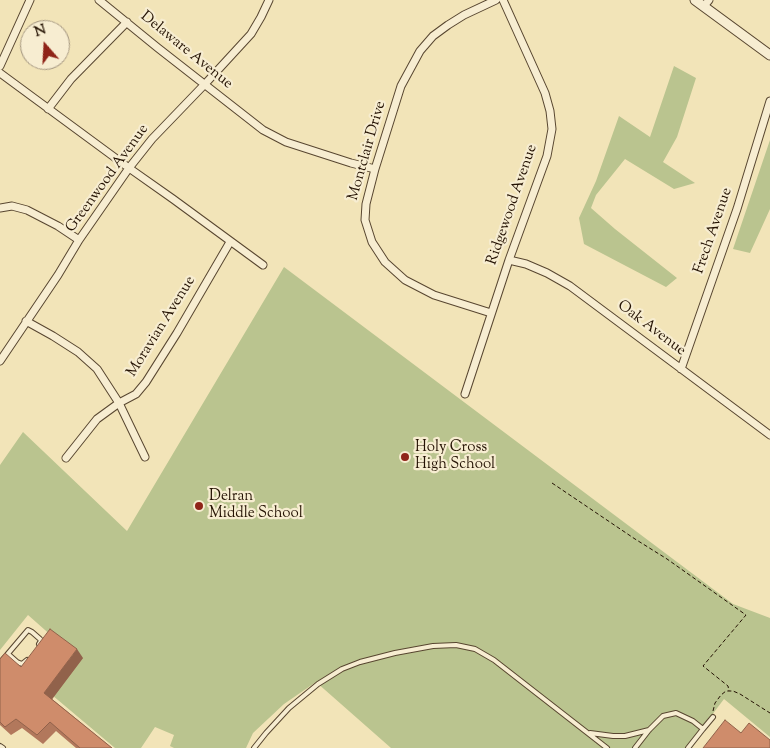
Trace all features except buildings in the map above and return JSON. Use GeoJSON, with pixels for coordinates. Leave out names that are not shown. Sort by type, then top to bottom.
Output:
{"type":"FeatureCollection","features":[{"type":"Feature","properties":{"kind":"street"},"geometry":{"type":"LineString","coordinates":[[0,66],[30,0]]}},
{"type":"Feature","properties":{"kind":"street","name":"Delaware Avenue"},"geometry":{"type":"LineString","coordinates":[[99,0],[263,130],[286,142],[375,169]]}},
{"type":"Feature","properties":{"kind":"street","name":"Greenwood Avenue"},"geometry":{"type":"LineString","coordinates":[[0,361],[58,275],[79,240],[129,168],[152,139],[251,34],[269,0]]}},
{"type":"Feature","properties":{"kind":"street","name":"Montclair Drive"},"geometry":{"type":"LineString","coordinates":[[491,313],[434,296],[405,280],[385,262],[372,242],[365,220],[366,204],[375,169],[401,86],[420,51],[433,36],[464,14],[496,0]]}},
{"type":"Feature","properties":{"kind":"street","name":"Ridgewood Avenue"},"geometry":{"type":"LineString","coordinates":[[465,394],[508,260],[547,156],[552,129],[550,111],[545,94],[503,0]]}},
{"type":"Feature","properties":{"kind":"street"},"geometry":{"type":"LineString","coordinates":[[695,0],[707,3],[770,55]]}},
{"type":"Feature","properties":{"kind":"street"},"geometry":{"type":"LineString","coordinates":[[48,109],[71,79],[127,22]]}},
{"type":"Feature","properties":{"kind":"street"},"geometry":{"type":"LineString","coordinates":[[0,73],[263,266]]}},
{"type":"Feature","properties":{"kind":"street","name":"Frech Avenue"},"geometry":{"type":"LineString","coordinates":[[681,369],[737,209],[770,101]]}},
{"type":"Feature","properties":{"kind":"street"},"geometry":{"type":"LineString","coordinates":[[0,208],[12,206],[27,210],[58,226],[79,240]]}},
{"type":"Feature","properties":{"kind":"street","name":"Moravian Avenue"},"geometry":{"type":"LineString","coordinates":[[66,458],[97,419],[119,403],[136,394],[146,382],[177,334],[230,242]]}},
{"type":"Feature","properties":{"kind":"street","name":"Oak Avenue"},"geometry":{"type":"LineString","coordinates":[[508,260],[526,264],[570,286],[770,435]]}},
{"type":"Feature","properties":{"kind":"street"},"geometry":{"type":"LineString","coordinates":[[26,322],[78,352],[97,369],[119,403],[145,457]]}},
{"type":"Feature","properties":{"kind":"lane"},"geometry":{"type":"LineString","coordinates":[[0,663],[28,630],[42,641],[36,648]]}},
{"type":"Feature","properties":{"kind":"lane"},"geometry":{"type":"LineString","coordinates":[[254,748],[266,732],[289,708],[336,672],[370,659],[444,645],[466,646],[489,657],[608,748]]}},
{"type":"Feature","properties":{"kind":"lane"},"geometry":{"type":"LineString","coordinates":[[8,654],[22,664],[30,655]]}},
{"type":"Feature","properties":{"kind":"lane"},"geometry":{"type":"LineString","coordinates":[[635,748],[663,716],[676,713],[693,721],[703,729]]}},
{"type":"Feature","properties":{"kind":"lane"},"geometry":{"type":"LineString","coordinates":[[688,748],[713,717]]}},
{"type":"Feature","properties":{"kind":"lane"},"geometry":{"type":"LineString","coordinates":[[588,733],[620,736],[649,730]]}},
{"type":"Feature","properties":{"kind":"path"},"geometry":{"type":"LineString","coordinates":[[552,483],[667,559],[746,615],[703,666],[728,686],[729,691]]}},
{"type":"Feature","properties":{"kind":"path"},"geometry":{"type":"LineString","coordinates":[[713,717],[716,702],[723,693],[729,691],[740,694],[770,713]]}},
{"type":"Feature","properties":{"kind":"green space"},"geometry":{"type":"Polygon","coordinates":[[[674,66],[696,78],[677,137],[663,162],[695,183],[674,189],[625,159],[596,195],[591,208],[677,278],[666,287],[584,244],[579,218],[596,181],[619,116],[650,137],[674,66]]]}},
{"type":"Feature","properties":{"kind":"green space"},"geometry":{"type":"Polygon","coordinates":[[[770,140],[770,209],[750,253],[733,249],[770,140]]]}},
{"type":"Feature","properties":{"kind":"green space","name":"Holy Cross High School"},"geometry":{"type":"Polygon","coordinates":[[[284,267],[733,604],[770,618],[770,737],[724,699],[687,748],[391,748],[316,682],[284,704],[253,733],[246,748],[174,748],[170,746],[174,735],[155,727],[141,748],[115,748],[52,695],[79,660],[28,615],[0,650],[0,465],[23,432],[127,531],[284,267]]]}},
{"type":"Feature","properties":{"kind":"place","name":"Holy Cross High School"},"geometry":{"type":"Point","coordinates":[405,457]}},
{"type":"Feature","properties":{"kind":"place","name":"Delran Middle School"},"geometry":{"type":"Point","coordinates":[199,506]}}]}
